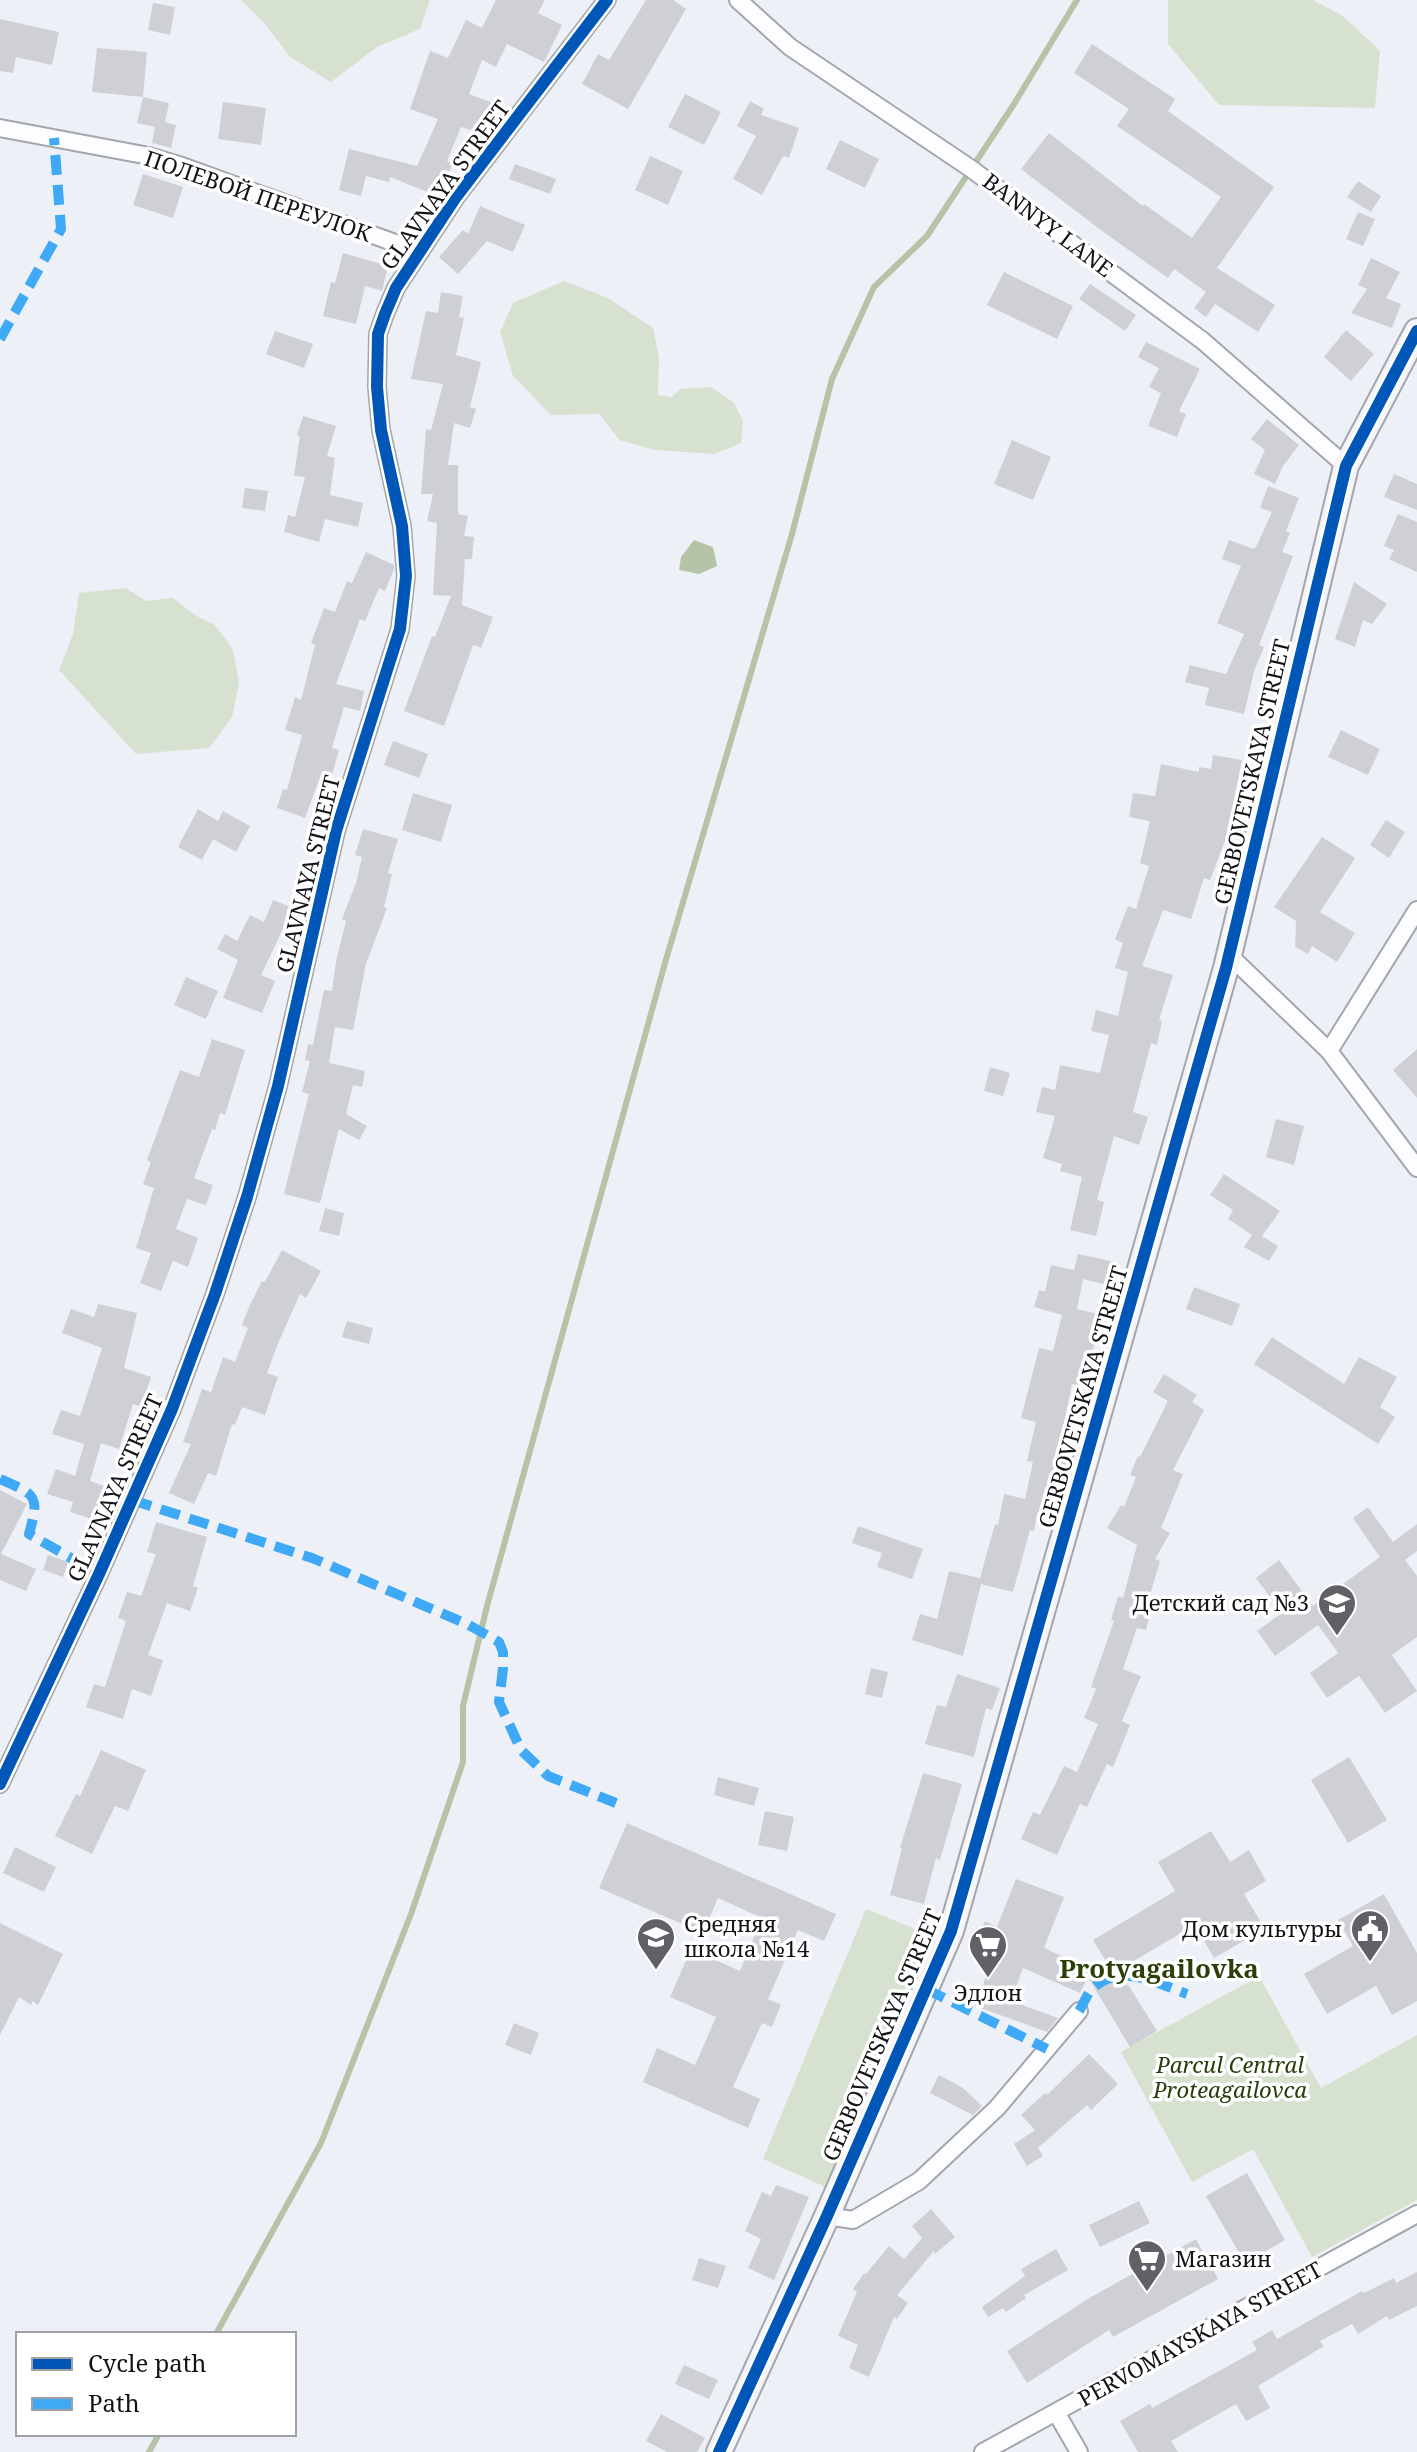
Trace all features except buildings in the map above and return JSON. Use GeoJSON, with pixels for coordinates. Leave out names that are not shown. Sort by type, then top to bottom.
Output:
{"type":"FeatureCollection","features":[{"type":"Feature","properties":{"kind":"street","name":"GLAVNAYA STREET"},"geometry":{"type":"LineString","coordinates":[[0,1784],[99,1574],[172,1409],[242,1211],[278,1086],[336,831],[386,678],[405,600],[406,576],[402,526],[381,430],[377,387],[381,324],[396,288],[456,197],[607,0]]}},
{"type":"Feature","properties":{"kind":"street","name":"BANNYY LANE"},"geometry":{"type":"LineString","coordinates":[[738,0],[790,47],[957,159],[1203,341],[1346,466]]}},
{"type":"Feature","properties":{"kind":"street","name":"ПОЛЕВОЙ ПЕРЕУЛОК"},"geometry":{"type":"LineString","coordinates":[[0,128],[149,156],[420,252]]}},
{"type":"Feature","properties":{"kind":"street","name":"GERBOVETSKAYA STREET"},"geometry":{"type":"LineString","coordinates":[[719,2452],[827,2216],[951,1931],[1229,955],[1346,466],[1417,331]]}},
{"type":"Feature","properties":{"kind":"street"},"geometry":{"type":"LineString","coordinates":[[1329,1051],[1417,910]]}},
{"type":"Feature","properties":{"kind":"street"},"geometry":{"type":"LineString","coordinates":[[1229,955],[1329,1051],[1417,1168]]}},
{"type":"Feature","properties":{"kind":"street"},"geometry":{"type":"LineString","coordinates":[[827,2216],[853,2220],[919,2181],[997,2108],[1079,2011]]}},
{"type":"Feature","properties":{"kind":"street","name":"PERVOMAYSKAYA STREET"},"geometry":{"type":"LineString","coordinates":[[983,2452],[1417,2214]]}},
{"type":"Feature","properties":{"kind":"street"},"geometry":{"type":"LineString","coordinates":[[1056,2412],[1079,2452]]}},
{"type":"Feature","properties":{"kind":"green space"},"geometry":{"type":"Polygon","coordinates":[[[241,0],[430,0],[420,29],[377,47],[331,82],[290,57],[266,25],[241,0]]]}},
{"type":"Feature","properties":{"kind":"green space"},"geometry":{"type":"Polygon","coordinates":[[[1168,0],[1313,0],[1343,16],[1380,51],[1375,108],[1219,105],[1168,44],[1168,0]]]}},
{"type":"Feature","properties":{"kind":"green space"},"geometry":{"type":"Polygon","coordinates":[[[564,281],[608,298],[653,328],[659,358],[658,395],[672,397],[680,389],[711,387],[734,403],[743,421],[741,443],[714,454],[655,450],[619,440],[600,414],[551,415],[513,376],[500,332],[513,303],[564,281]]]}},
{"type":"Feature","properties":{"kind":"green space"},"geometry":{"type":"Polygon","coordinates":[[[126,588],[146,601],[173,598],[195,615],[215,625],[233,650],[239,683],[232,717],[209,748],[136,754],[59,670],[73,634],[79,593],[126,588]]]}},
{"type":"Feature","properties":{"kind":"green space"},"geometry":{"type":"Polygon","coordinates":[[[866,1909],[935,1934],[830,2189],[763,2159],[866,1909]]]}},
{"type":"Feature","properties":{"kind":"green space","name":"Parcul Central Proteagailovca"},"geometry":{"type":"Polygon","coordinates":[[[1259,1976],[1321,2088],[1417,2035],[1417,2200],[1312,2257],[1253,2149],[1192,2182],[1121,2052],[1259,1976]]]}},
{"type":"Feature","properties":{"kind":"shaded area"},"geometry":{"type":"Polygon","coordinates":[[[694,540],[713,547],[717,566],[699,574],[679,570],[681,557],[694,540]]]}},
{"type":"Feature","properties":{"kind":"waterway"},"geometry":{"type":"LineString","coordinates":[[217,2332],[321,2143],[411,1914],[463,1762],[463,1706],[487,1606],[665,963],[792,534],[832,379],[874,287],[927,236],[1014,104],[1077,0]]}},
{"type":"Feature","properties":{"kind":"waterway"},"geometry":{"type":"LineString","coordinates":[[149,2452],[158,2436]]}},
{"type":"Feature","properties":{"kind":"marked path"},"geometry":{"type":"LineString","coordinates":[[0,339],[61,229],[54,138]]}},
{"type":"Feature","properties":{"kind":"marked path"},"geometry":{"type":"LineString","coordinates":[[0,1479],[32,1498],[34,1511],[29,1534],[99,1574]]}},
{"type":"Feature","properties":{"kind":"marked path"},"geometry":{"type":"LineString","coordinates":[[132,1500],[312,1558],[467,1624],[499,1642],[503,1652],[499,1702],[521,1750],[548,1776],[616,1803]]}},
{"type":"Feature","properties":{"kind":"marked path"},"geometry":{"type":"LineString","coordinates":[[1079,2011],[1092,1989],[1115,1977],[1139,1977],[1187,1994]]}},
{"type":"Feature","properties":{"kind":"marked path"},"geometry":{"type":"LineString","coordinates":[[926,1989],[1047,2049]]}},
{"type":"Feature","properties":{"kind":"cycle path"},"geometry":{"type":"LineString","coordinates":[[0,1784],[99,1574],[172,1409],[215,1294],[247,1197],[278,1086],[336,831],[400,629],[406,576],[402,526],[381,430],[377,387],[378,334],[396,288],[456,197],[607,0]]}},
{"type":"Feature","properties":{"kind":"cycle path"},"geometry":{"type":"LineString","coordinates":[[719,2452],[827,2216],[951,1931],[1226,968],[1346,466],[1417,331]]}},
{"type":"Feature","properties":{"kind":"place","name":"Детский сад №3"},"geometry":{"type":"Point","coordinates":[1337,1637]}},
{"type":"Feature","properties":{"kind":"place","name":"Дом культуры"},"geometry":{"type":"Point","coordinates":[1370,1963]}},
{"type":"Feature","properties":{"kind":"place","name":"Средняя школа №14"},"geometry":{"type":"Point","coordinates":[656,1971]}},
{"type":"Feature","properties":{"kind":"place","name":"Эдлон"},"geometry":{"type":"Point","coordinates":[988,1979]}},
{"type":"Feature","properties":{"kind":"place","name":"Магазин"},"geometry":{"type":"Point","coordinates":[1147,2293]}},
{"type":"Feature","properties":{"kind":"district","name":"Protyagailovka"},"geometry":{"type":"Point","coordinates":[1159,1969]}}]}
